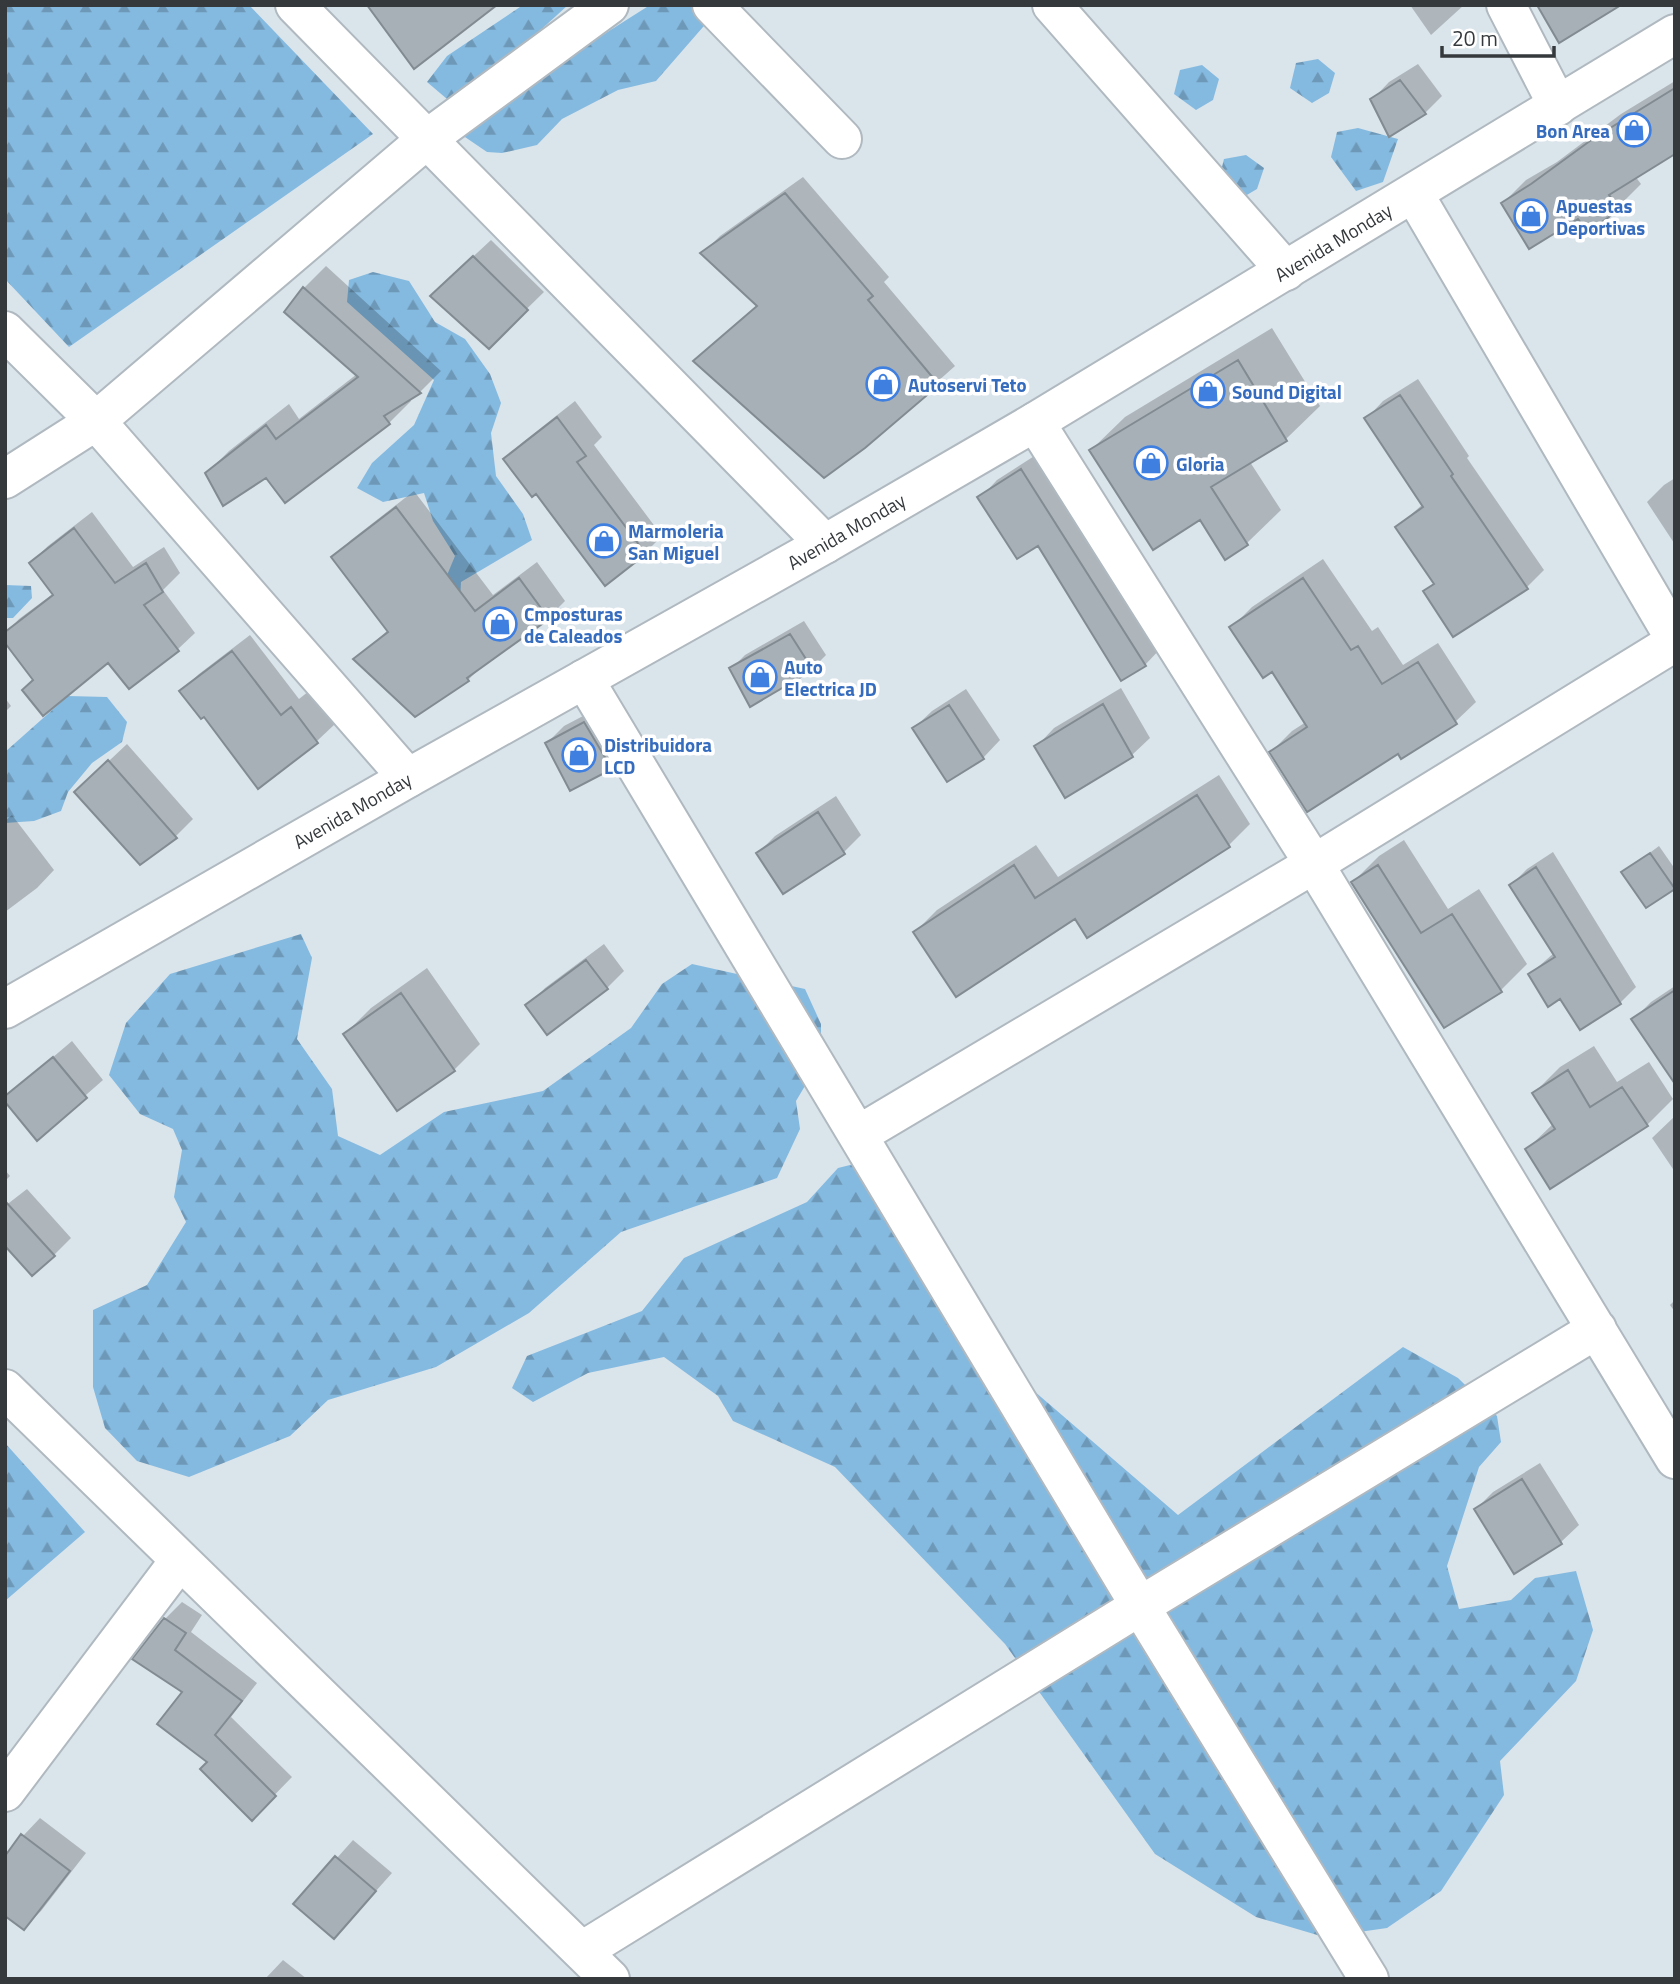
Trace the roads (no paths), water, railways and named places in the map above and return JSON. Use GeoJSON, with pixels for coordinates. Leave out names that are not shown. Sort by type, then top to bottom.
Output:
{"type":"FeatureCollection","features":[{"type":"Feature","properties":{"kind":"street"},"geometry":{"type":"LineString","coordinates":[[295,5],[825,544]]}},
{"type":"Feature","properties":{"kind":"street"},"geometry":{"type":"LineString","coordinates":[[5,479],[96,421],[427,139],[609,5]]}},
{"type":"Feature","properties":{"kind":"street"},"geometry":{"type":"LineString","coordinates":[[712,5],[842,139]]}},
{"type":"Feature","properties":{"kind":"street"},"geometry":{"type":"LineString","coordinates":[[1052,5],[1286,271]]}},
{"type":"Feature","properties":{"kind":"street"},"geometry":{"type":"LineString","coordinates":[[1506,5],[1558,106]]}},
{"type":"Feature","properties":{"kind":"street","name":"Avenida Monday"},"geometry":{"type":"LineString","coordinates":[[5,1009],[1035,422],[1675,34]]}},
{"type":"Feature","properties":{"kind":"street"},"geometry":{"type":"LineString","coordinates":[[858,1135],[1314,864],[1675,641],[1414,194]]}},
{"type":"Feature","properties":{"kind":"street"},"geometry":{"type":"LineString","coordinates":[[5,331],[96,421],[408,778]]}},
{"type":"Feature","properties":{"kind":"street"},"geometry":{"type":"LineString","coordinates":[[1035,422],[1314,864],[1675,1459]]}},
{"type":"Feature","properties":{"kind":"street"},"geometry":{"type":"LineString","coordinates":[[584,679],[1140,1606],[1369,1979]]}},
{"type":"Feature","properties":{"kind":"street"},"geometry":{"type":"LineString","coordinates":[[582,1951],[1140,1606],[1597,1329]]}},
{"type":"Feature","properties":{"kind":"street"},"geometry":{"type":"LineString","coordinates":[[5,1388],[610,1979]]}},
{"type":"Feature","properties":{"kind":"street"},"geometry":{"type":"LineString","coordinates":[[5,1792],[180,1560]]}},
{"type":"Feature","properties":{"kind":"place","name":"Bon Area"},"geometry":{"type":"Point","coordinates":[1634,130]}},
{"type":"Feature","properties":{"kind":"place","name":"Apuestas Deportivas"},"geometry":{"type":"Point","coordinates":[1531,216]}},
{"type":"Feature","properties":{"kind":"place","name":"Autoservi Teto"},"geometry":{"type":"Point","coordinates":[883,384]}},
{"type":"Feature","properties":{"kind":"place","name":"Sound Digital"},"geometry":{"type":"Point","coordinates":[1208,391]}},
{"type":"Feature","properties":{"kind":"place","name":"Gloria"},"geometry":{"type":"Point","coordinates":[1151,463]}},
{"type":"Feature","properties":{"kind":"place","name":"Marmoleria San Miguel"},"geometry":{"type":"Point","coordinates":[604,541]}},
{"type":"Feature","properties":{"kind":"place","name":"Cmposturas de Caleados"},"geometry":{"type":"Point","coordinates":[500,624]}},
{"type":"Feature","properties":{"kind":"place","name":"Auto Electrica JD"},"geometry":{"type":"Point","coordinates":[760,677]}},
{"type":"Feature","properties":{"kind":"place","name":"Distribuidora LCD"},"geometry":{"type":"Point","coordinates":[579,755]}}]}
